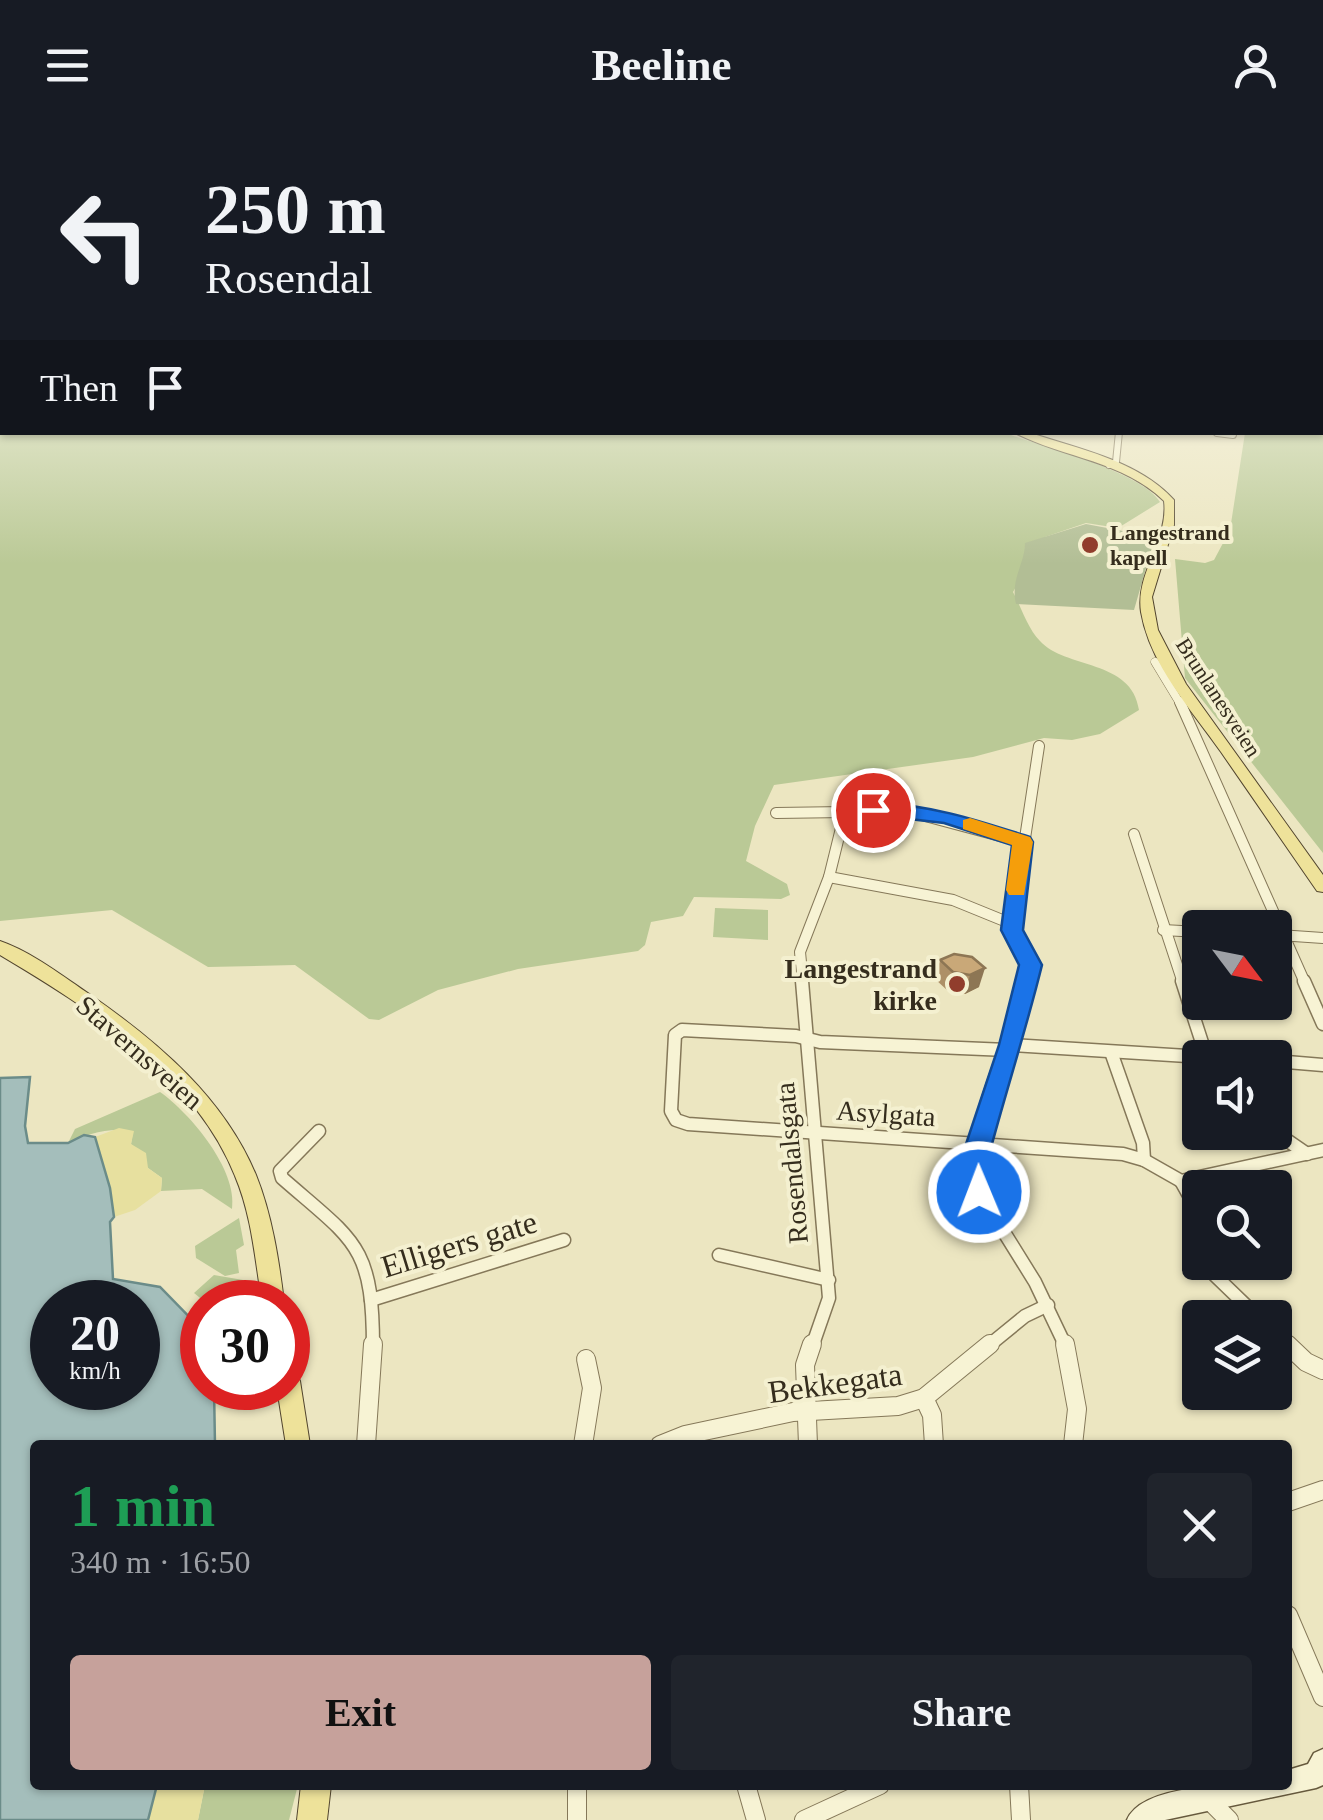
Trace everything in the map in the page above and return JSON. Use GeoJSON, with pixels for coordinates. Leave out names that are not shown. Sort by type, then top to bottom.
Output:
{"type":"FeatureCollection","features":[{"type":"Feature","properties":{"kind":"main road","name":"Brunlanesveien"},"geometry":{"type":"LineString","coordinates":[[1025,435],[1152,484],[1169,500],[1170,516],[1146,590],[1147,611],[1158,645],[1183,688],[1323,887]]}},
{"type":"Feature","properties":{"kind":"main road","name":"Stavernsveien"},"geometry":{"type":"LineString","coordinates":[[0,947],[68,989],[128,1034],[179,1080],[215,1120],[238,1157],[252,1196],[269,1280]]}},
{"type":"Feature","properties":{"kind":"main road"},"geometry":{"type":"LineString","coordinates":[[293,1410],[297,1440]]}},
{"type":"Feature","properties":{"kind":"main road"},"geometry":{"type":"LineString","coordinates":[[1292,1781],[1321,1770]]}},
{"type":"Feature","properties":{"kind":"main road"},"geometry":{"type":"LineString","coordinates":[[312,1820],[315,1790]]}},
{"type":"Feature","properties":{"kind":"main road"},"geometry":{"type":"LineString","coordinates":[[1140,1820],[1204,1791]]}},
{"type":"Feature","properties":{"kind":"street"},"geometry":{"type":"LineString","coordinates":[[1109,466],[1116,462],[1119,435]]}},
{"type":"Feature","properties":{"kind":"street"},"geometry":{"type":"LineString","coordinates":[[1216,435],[1233,435]]}},
{"type":"Feature","properties":{"kind":"street"},"geometry":{"type":"LineString","coordinates":[[1155,662],[1174,690],[1267,910]]}},
{"type":"Feature","properties":{"kind":"street"},"geometry":{"type":"LineString","coordinates":[[1039,746],[1012,924],[1030,965],[978,1145],[974,1173],[979,1192],[1063,1332],[1075,1372],[1078,1400],[1073,1440]]}},
{"type":"Feature","properties":{"kind":"street"},"geometry":{"type":"LineString","coordinates":[[776,813],[910,810],[947,817],[1023,842]]}},
{"type":"Feature","properties":{"kind":"street","name":"Rosendalsgata"},"geometry":{"type":"LineString","coordinates":[[808,1440],[805,1365],[827,1309],[829,1280],[800,952],[829,877],[845,812]]}},
{"type":"Feature","properties":{"kind":"street"},"geometry":{"type":"LineString","coordinates":[[1134,834],[1200,1040]]}},
{"type":"Feature","properties":{"kind":"street"},"geometry":{"type":"LineString","coordinates":[[829,877],[953,900],[1012,924]]}},
{"type":"Feature","properties":{"kind":"street"},"geometry":{"type":"LineString","coordinates":[[1164,930],[1182,931]]}},
{"type":"Feature","properties":{"kind":"street"},"geometry":{"type":"LineString","coordinates":[[1292,936],[1323,938]]}},
{"type":"Feature","properties":{"kind":"street"},"geometry":{"type":"LineString","coordinates":[[1292,963],[1323,1024]]}},
{"type":"Feature","properties":{"kind":"street","name":"Asylgata"},"geometry":{"type":"LineString","coordinates":[[807,1038],[680,1031],[675,1035],[671,1111],[676,1120],[688,1124],[1123,1154],[1144,1160],[1181,1180]]}},
{"type":"Feature","properties":{"kind":"street"},"geometry":{"type":"LineString","coordinates":[[807,1038],[820,1042],[1182,1056]]}},
{"type":"Feature","properties":{"kind":"street"},"geometry":{"type":"LineString","coordinates":[[1110,1052],[1143,1143],[1144,1160]]}},
{"type":"Feature","properties":{"kind":"street"},"geometry":{"type":"LineString","coordinates":[[1292,1062],[1323,1064]]}},
{"type":"Feature","properties":{"kind":"street","name":"Elligers gate"},"geometry":{"type":"LineString","coordinates":[[319,1131],[284,1165],[282,1178],[356,1246],[365,1261],[371,1300],[372,1407],[367,1440]]}},
{"type":"Feature","properties":{"kind":"street"},"geometry":{"type":"LineString","coordinates":[[1292,1144],[1307,1154]]}},
{"type":"Feature","properties":{"kind":"street"},"geometry":{"type":"LineString","coordinates":[[1181,1180],[1323,1150]]}},
{"type":"Feature","properties":{"kind":"street","name":"Elligers gate"},"geometry":{"type":"LineString","coordinates":[[371,1300],[564,1240]]}},
{"type":"Feature","properties":{"kind":"street"},"geometry":{"type":"LineString","coordinates":[[719,1255],[829,1280]]}},
{"type":"Feature","properties":{"kind":"street"},"geometry":{"type":"LineString","coordinates":[[1219,1280],[1240,1300]]}},
{"type":"Feature","properties":{"kind":"street","name":"Bekkegata"},"geometry":{"type":"LineString","coordinates":[[672,1440],[806,1410],[898,1406],[924,1398],[1025,1316],[1048,1305]]}},
{"type":"Feature","properties":{"kind":"street"},"geometry":{"type":"LineString","coordinates":[[1292,1348],[1306,1362],[1323,1370]]}},
{"type":"Feature","properties":{"kind":"street"},"geometry":{"type":"LineString","coordinates":[[584,1440],[592,1388],[586,1359]]}},
{"type":"Feature","properties":{"kind":"street"},"geometry":{"type":"LineString","coordinates":[[924,1398],[932,1415],[934,1440]]}},
{"type":"Feature","properties":{"kind":"street"},"geometry":{"type":"LineString","coordinates":[[1292,1501],[1323,1490]]}},
{"type":"Feature","properties":{"kind":"street"},"geometry":{"type":"LineString","coordinates":[[1292,1624],[1323,1697]]}},
{"type":"Feature","properties":{"kind":"street"},"geometry":{"type":"LineString","coordinates":[[577,1790],[578,1820]]}},
{"type":"Feature","properties":{"kind":"street"},"geometry":{"type":"LineString","coordinates":[[747,1790],[756,1820]]}},
{"type":"Feature","properties":{"kind":"street"},"geometry":{"type":"LineString","coordinates":[[804,1820],[866,1790]]}},
{"type":"Feature","properties":{"kind":"street"},"geometry":{"type":"LineString","coordinates":[[1019,1790],[1021,1820]]}},
{"type":"Feature","properties":{"kind":"street"},"geometry":{"type":"LineString","coordinates":[[1204,1791],[1229,1820]]}},
{"type":"Feature","properties":{"kind":"green space"},"geometry":{"type":"Polygon","coordinates":[[[0,435],[1011,435],[1112,470],[1150,491],[1160,502],[1118,528],[1086,523],[1045,537],[1013,592],[1040,641],[1051,650],[1111,673],[1124,682],[1134,694],[1139,710],[1100,734],[1072,740],[1044,738],[973,757],[774,785],[755,826],[746,861],[787,884],[790,895],[781,899],[694,897],[683,916],[651,922],[645,945],[638,951],[518,969],[438,990],[379,1020],[369,1019],[295,965],[208,967],[112,910],[0,921],[0,435]]]}},
{"type":"Feature","properties":{"kind":"green space"},"geometry":{"type":"Polygon","coordinates":[[[1245,435],[1323,435],[1323,853],[1185,678],[1175,559],[1205,563],[1214,560],[1230,530],[1245,435]]]}},
{"type":"Feature","properties":{"kind":"green space"},"geometry":{"type":"Polygon","coordinates":[[[1086,524],[1155,537],[1134,610],[1016,604],[1015,587],[1025,543],[1086,524]]]}},
{"type":"Feature","properties":{"kind":"green space"},"geometry":{"type":"Polygon","coordinates":[[[715,908],[768,910],[768,940],[713,937],[715,908]]]}},
{"type":"Feature","properties":{"kind":"green space"},"geometry":{"type":"Polygon","coordinates":[[[160,1092],[198,1128],[220,1160],[228,1177],[232,1209],[202,1189],[161,1191],[162,1178],[148,1168],[131,1144],[133,1132],[100,1132],[68,1143],[75,1129],[160,1092]]]}},
{"type":"Feature","properties":{"kind":"green space"},"geometry":{"type":"Polygon","coordinates":[[[239,1218],[244,1245],[236,1250],[239,1273],[225,1276],[196,1258],[195,1246],[239,1218]]]}},
{"type":"Feature","properties":{"kind":"green space"},"geometry":{"type":"Polygon","coordinates":[[[214,1275],[243,1280],[208,1280],[214,1275]]]}},
{"type":"Feature","properties":{"kind":"green space"},"geometry":{"type":"Polygon","coordinates":[[[204,1790],[297,1790],[289,1820],[198,1820],[204,1790]]]}},
{"type":"Feature","properties":{"kind":"sand"},"geometry":{"type":"Polygon","coordinates":[[[119,1128],[134,1131],[131,1144],[146,1153],[148,1168],[162,1178],[161,1191],[135,1210],[114,1217],[95,1137],[119,1128]]]}},
{"type":"Feature","properties":{"kind":"sand"},"geometry":{"type":"Polygon","coordinates":[[[156,1790],[204,1790],[198,1820],[148,1820],[156,1790]]]}},
{"type":"Feature","properties":{"kind":"water"},"geometry":{"type":"Polygon","coordinates":[[[30,1077],[25,1126],[28,1143],[68,1143],[84,1135],[95,1137],[114,1217],[110,1222],[113,1279],[119,1280],[30,1280],[30,1410],[160,1410],[160,1287],[180,1307],[180,1410],[214,1410],[215,1440],[30,1440],[30,1790],[156,1790],[148,1820],[0,1820],[0,1078],[30,1077]]]}},
{"type":"Feature","properties":{"kind":"building"},"geometry":{"type":"Polygon","coordinates":[[[954,954],[972,957],[985,968],[970,975],[953,972],[940,960],[954,954]]]}},
{"type":"Feature","properties":{"kind":"slow traffic"},"geometry":{"type":"LineString","coordinates":[[970,825],[1023,842],[1016,890]]}},
{"type":"Feature","properties":{"kind":"place","name":"Langestrand kapell"},"geometry":{"type":"Point","coordinates":[1090,545]}},
{"type":"Feature","properties":{"kind":"place","name":"Langestrand kirke"},"geometry":{"type":"Point","coordinates":[957,984]}},
{"type":"Feature","properties":{"kind":"route"},"geometry":{"type":"LineString","coordinates":[[873,810],[910,810],[947,817],[1023,842],[1012,930],[1030,965],[1011,1045],[1006,1050],[974,1162],[979,1192]]}}]}
